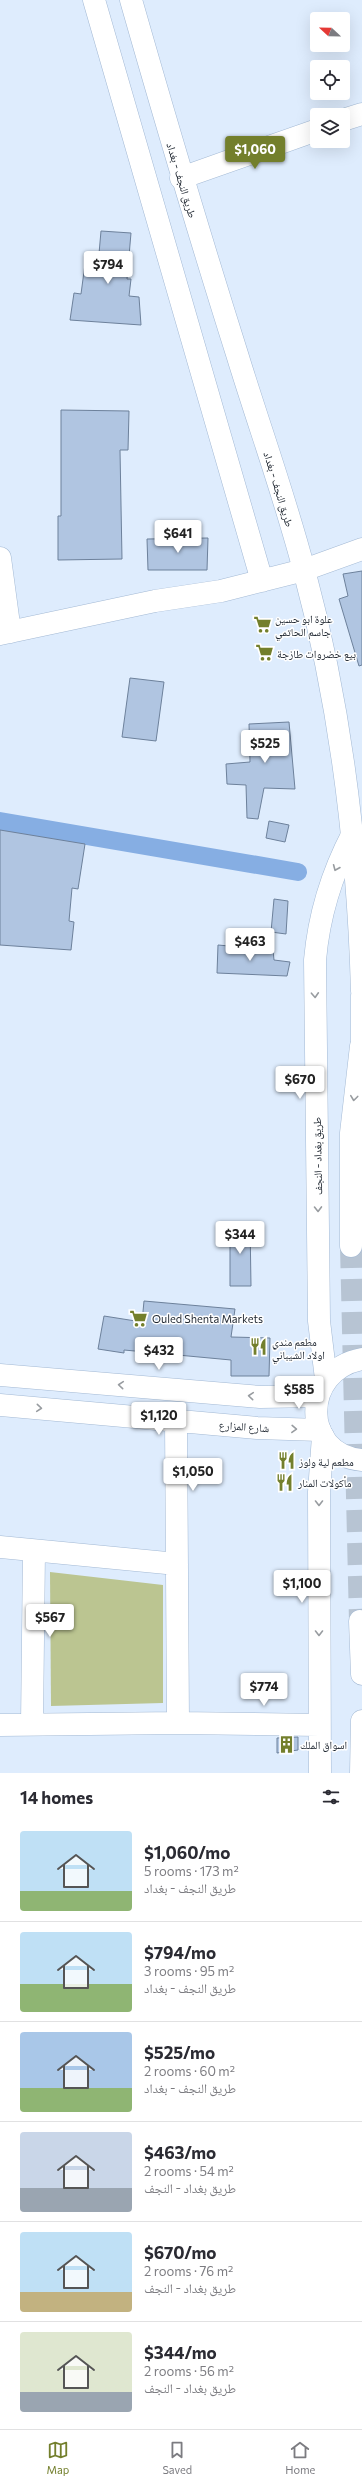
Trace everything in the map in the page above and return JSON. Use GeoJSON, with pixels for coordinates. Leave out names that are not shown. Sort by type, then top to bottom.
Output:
{"type":"FeatureCollection","features":[{"type":"Feature","properties":{"kind":"street"},"geometry":{"type":"LineString","coordinates":[[94,0],[262,581]]}},
{"type":"Feature","properties":{"kind":"street","name":"طريق النجف - بغداد"},"geometry":{"type":"LineString","coordinates":[[131,0],[181,178],[304,570],[338,727],[357,838],[362,991]]}},
{"type":"Feature","properties":{"kind":"street"},"geometry":{"type":"LineString","coordinates":[[350,118],[362,114]]}},
{"type":"Feature","properties":{"kind":"street"},"geometry":{"type":"LineString","coordinates":[[181,178],[310,132]]}},
{"type":"Feature","properties":{"kind":"street"},"geometry":{"type":"LineString","coordinates":[[0,558],[5,633],[155,601],[221,591],[304,570],[362,549]]}},
{"type":"Feature","properties":{"kind":"street","name":"طريق بغداد - النجف"},"geometry":{"type":"LineString","coordinates":[[320,1773],[319,1492],[322,1433],[316,1413],[322,1388],[319,1321],[315,960],[327,894],[334,873],[357,838]]}},
{"type":"Feature","properties":{"kind":"street"},"geometry":{"type":"LineString","coordinates":[[351,1246],[351,1133],[362,1047],[362,996]]}},
{"type":"Feature","properties":{"kind":"street"},"geometry":{"type":"LineString","coordinates":[[0,1375],[260,1397],[322,1388],[342,1365],[362,1359]]}},
{"type":"Feature","properties":{"kind":"street","name":"شارع المزارع"},"geometry":{"type":"LineString","coordinates":[[0,1405],[322,1433]]}},
{"type":"Feature","properties":{"kind":"street"},"geometry":{"type":"LineString","coordinates":[[176,1420],[178,1723]]}},
{"type":"Feature","properties":{"kind":"street"},"geometry":{"type":"LineString","coordinates":[[322,1433],[338,1451],[347,1456],[362,1460]]}},
{"type":"Feature","properties":{"kind":"street"},"geometry":{"type":"LineString","coordinates":[[0,1548],[176,1564]]}},
{"type":"Feature","properties":{"kind":"street"},"geometry":{"type":"LineString","coordinates":[[32,1724],[34,1551]]}},
{"type":"Feature","properties":{"kind":"street"},"geometry":{"type":"LineString","coordinates":[[360,1621],[362,1674]]}},
{"type":"Feature","properties":{"kind":"street"},"geometry":{"type":"LineString","coordinates":[[361,1773],[362,1721]]}},
{"type":"Feature","properties":{"kind":"street"},"geometry":{"type":"LineString","coordinates":[[0,1725],[178,1723],[320,1725]]}},
{"type":"Feature","properties":{"kind":"green space"},"geometry":{"type":"Polygon","coordinates":[[[50,1572],[163,1585],[163,1703],[51,1706],[50,1572]]]}},
{"type":"Feature","properties":{"kind":"building"},"geometry":{"type":"Polygon","coordinates":[[[101,231],[131,233],[127,279],[131,279],[129,296],[139,297],[141,325],[70,320],[74,293],[81,294],[85,264],[98,265],[101,231]]]}},
{"type":"Feature","properties":{"kind":"building"},"geometry":{"type":"Polygon","coordinates":[[[61,410],[129,411],[128,450],[120,450],[122,559],[58,560],[58,516],[61,516],[61,410]]]}},
{"type":"Feature","properties":{"kind":"building"},"geometry":{"type":"Polygon","coordinates":[[[208,538],[207,570],[148,570],[147,539],[208,538]]]}},
{"type":"Feature","properties":{"kind":"building"},"geometry":{"type":"Polygon","coordinates":[[[362,571],[362,665],[359,666],[339,599],[348,596],[343,574],[362,571]]]}},
{"type":"Feature","properties":{"kind":"building"},"geometry":{"type":"Polygon","coordinates":[[[130,678],[164,682],[156,741],[122,737],[130,678]]]}},
{"type":"Feature","properties":{"kind":"building"},"geometry":{"type":"Polygon","coordinates":[[[289,722],[295,789],[264,788],[258,819],[247,818],[246,785],[227,784],[226,764],[250,762],[249,724],[289,722]]]}},
{"type":"Feature","properties":{"kind":"building"},"geometry":{"type":"Polygon","coordinates":[[[269,821],[289,825],[285,842],[266,838],[269,821]]]}},
{"type":"Feature","properties":{"kind":"building"},"geometry":{"type":"Polygon","coordinates":[[[0,830],[85,844],[78,889],[72,888],[69,921],[74,922],[71,950],[0,945],[0,830]]]}},
{"type":"Feature","properties":{"kind":"building"},"geometry":{"type":"Polygon","coordinates":[[[274,899],[288,901],[286,934],[271,932],[274,899]]]}},
{"type":"Feature","properties":{"kind":"building"},"geometry":{"type":"Polygon","coordinates":[[[218,945],[273,950],[274,960],[290,962],[287,976],[217,973],[218,945]]]}},
{"type":"Feature","properties":{"kind":"building"},"geometry":{"type":"Polygon","coordinates":[[[230,1222],[250,1223],[251,1286],[230,1286],[230,1222]]]}},
{"type":"Feature","properties":{"kind":"building"},"geometry":{"type":"Polygon","coordinates":[[[144,1301],[235,1309],[231,1337],[270,1338],[269,1376],[231,1376],[231,1360],[124,1350],[124,1353],[98,1349],[104,1316],[142,1322],[144,1301]]]}},
{"type":"Feature","properties":{"kind":"building","name":"اسواق الملك"},"geometry":{"type":"Polygon","coordinates":[[[298,1737],[298,1750],[277,1753],[277,1738],[298,1737]]]}},
{"type":"Feature","properties":{"kind":"waterway"},"geometry":{"type":"LineString","coordinates":[[0,821],[298,872]]}},
{"type":"Feature","properties":{"kind":"tunnel"},"geometry":{"type":"LineString","coordinates":[[351,1246],[360,1621]]}},
{"type":"Feature","properties":{"kind":"place","name":"علوة ابو حسين جاسم الحاتمي"},"geometry":{"type":"Point","coordinates":[262,624]}},
{"type":"Feature","properties":{"kind":"place","name":"بيع خضروات طازجة"},"geometry":{"type":"Point","coordinates":[264,653]}},
{"type":"Feature","properties":{"kind":"place","name":"Ouled Shenta Markets"},"geometry":{"type":"Point","coordinates":[139,1318]}},
{"type":"Feature","properties":{"kind":"place","name":"مطعم مندي اولاد الشيباني"},"geometry":{"type":"Point","coordinates":[259,1347]}},
{"type":"Feature","properties":{"kind":"place","name":"مطعم لية ولوز"},"geometry":{"type":"Point","coordinates":[286,1461]}},
{"type":"Feature","properties":{"kind":"place","name":"مأكولات المنار"},"geometry":{"type":"Point","coordinates":[285,1482]}},
{"type":"Feature","properties":{"kind":"place","name":"اسواق الملك"},"geometry":{"type":"Point","coordinates":[287,1744]}}]}
